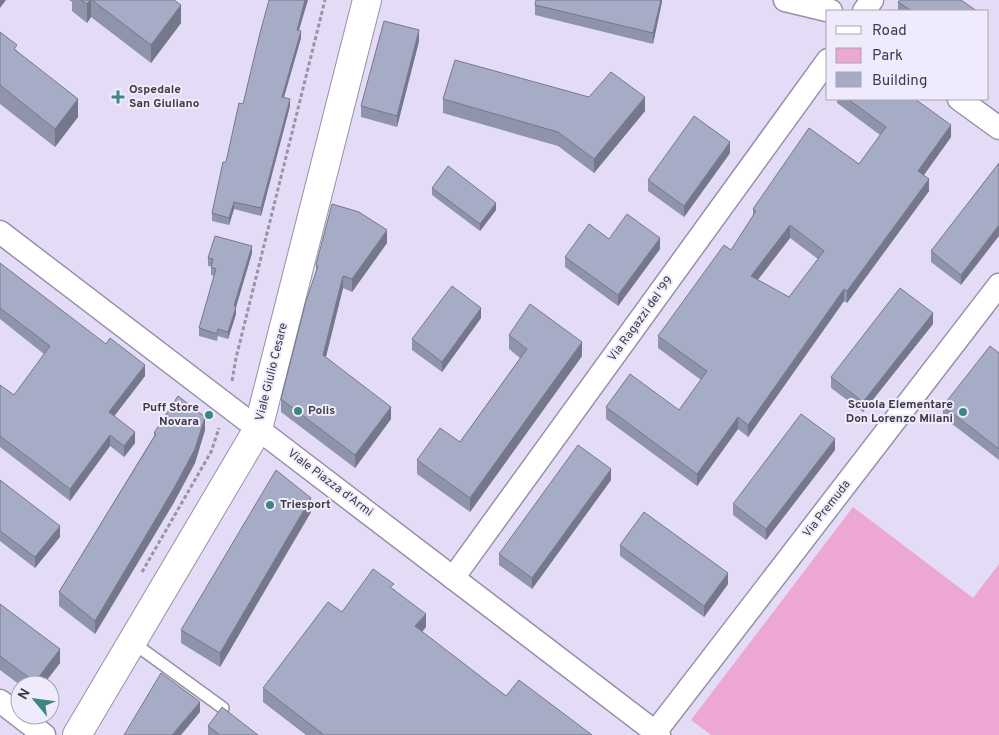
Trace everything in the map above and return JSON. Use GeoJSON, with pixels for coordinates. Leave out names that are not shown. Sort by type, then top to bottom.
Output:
{"type":"FeatureCollection","features":[{"type":"Feature","properties":{"kind":"main road","name":"Viale Giulio Cesare"},"geometry":{"type":"LineString","coordinates":[[77,735],[258,429],[367,0]]}},
{"type":"Feature","properties":{"kind":"street"},"geometry":{"type":"LineString","coordinates":[[785,0],[827,10]]}},
{"type":"Feature","properties":{"kind":"street","name":"Via Ragazzi del '99"},"geometry":{"type":"LineString","coordinates":[[454,578],[826,63]]}},
{"type":"Feature","properties":{"kind":"street"},"geometry":{"type":"LineString","coordinates":[[960,100],[999,128]]}},
{"type":"Feature","properties":{"kind":"street","name":"Viale Piazza d'Armi"},"geometry":{"type":"LineString","coordinates":[[0,232],[656,734]]}},
{"type":"Feature","properties":{"kind":"street","name":"Via Premuda"},"geometry":{"type":"LineString","coordinates":[[656,734],[999,285]]}},
{"type":"Feature","properties":{"kind":"street"},"geometry":{"type":"LineString","coordinates":[[0,701],[44,735]]}},
{"type":"Feature","properties":{"kind":"lane"},"geometry":{"type":"LineString","coordinates":[[132,642],[223,708]]}},
{"type":"Feature","properties":{"kind":"path"},"geometry":{"type":"LineString","coordinates":[[231,382],[325,0]]}},
{"type":"Feature","properties":{"kind":"path"},"geometry":{"type":"LineString","coordinates":[[141,573],[211,452],[219,428]]}},
{"type":"Feature","properties":{"kind":"green space"},"geometry":{"type":"Polygon","coordinates":[[[853,507],[973,598],[999,564],[999,735],[711,735],[691,720],[853,507]]]}},
{"type":"Feature","properties":{"kind":"building"},"geometry":{"type":"Polygon","coordinates":[[[81,0],[90,0],[87,4],[81,0]]]}},
{"type":"Feature","properties":{"kind":"building"},"geometry":{"type":"Polygon","coordinates":[[[92,0],[174,0],[181,5],[151,45],[92,0]]]}},
{"type":"Feature","properties":{"kind":"building"},"geometry":{"type":"Polygon","coordinates":[[[269,0],[305,0],[297,30],[301,31],[282,97],[290,99],[261,208],[234,202],[229,218],[212,213],[223,162],[226,162],[239,103],[243,104],[269,0]]]}},
{"type":"Feature","properties":{"kind":"building"},"geometry":{"type":"Polygon","coordinates":[[[536,0],[661,0],[653,33],[535,5],[536,0]]]}},
{"type":"Feature","properties":{"kind":"building"},"geometry":{"type":"Polygon","coordinates":[[[900,0],[961,0],[976,10],[910,10],[898,2],[900,0]]]}},
{"type":"Feature","properties":{"kind":"building"},"geometry":{"type":"Polygon","coordinates":[[[384,21],[419,30],[397,116],[361,106],[384,21]]]}},
{"type":"Feature","properties":{"kind":"building"},"geometry":{"type":"Polygon","coordinates":[[[0,32],[17,45],[14,49],[78,99],[55,129],[0,85],[0,32]]]}},
{"type":"Feature","properties":{"kind":"building"},"geometry":{"type":"Polygon","coordinates":[[[455,60],[589,97],[611,72],[645,97],[594,159],[558,132],[443,99],[455,60]]]}},
{"type":"Feature","properties":{"kind":"building"},"geometry":{"type":"Polygon","coordinates":[[[849,100],[916,100],[951,125],[918,171],[929,179],[847,291],[844,289],[748,425],[738,417],[697,474],[606,407],[630,374],[679,410],[707,371],[658,336],[724,245],[731,250],[756,211],[753,209],[809,128],[859,164],[886,127],[849,100]],[[790,225],[751,276],[789,297],[824,251],[790,225]]]}},
{"type":"Feature","properties":{"kind":"building"},"geometry":{"type":"Polygon","coordinates":[[[694,116],[730,142],[684,206],[648,180],[694,116]]]}},
{"type":"Feature","properties":{"kind":"building"},"geometry":{"type":"Polygon","coordinates":[[[999,163],[999,225],[961,275],[931,251],[999,163]]]}},
{"type":"Feature","properties":{"kind":"building"},"geometry":{"type":"Polygon","coordinates":[[[448,166],[496,203],[480,224],[432,188],[448,166]]]}},
{"type":"Feature","properties":{"kind":"building"},"geometry":{"type":"Polygon","coordinates":[[[332,204],[359,212],[387,230],[352,279],[343,276],[323,355],[391,407],[355,455],[281,399],[306,301],[318,266],[316,265],[332,204]]]}},
{"type":"Feature","properties":{"kind":"building"},"geometry":{"type":"Polygon","coordinates":[[[627,214],[660,238],[618,295],[565,257],[589,224],[609,239],[627,214]]]}},
{"type":"Feature","properties":{"kind":"building"},"geometry":{"type":"Polygon","coordinates":[[[215,236],[252,246],[228,332],[218,329],[217,334],[199,328],[216,269],[211,267],[213,259],[208,258],[215,236]]]}},
{"type":"Feature","properties":{"kind":"building"},"geometry":{"type":"Polygon","coordinates":[[[0,263],[106,344],[110,338],[145,365],[109,412],[135,432],[124,446],[110,435],[70,489],[0,436],[0,385],[14,395],[50,346],[0,308],[0,263]]]}},
{"type":"Feature","properties":{"kind":"building"},"geometry":{"type":"Polygon","coordinates":[[[452,286],[481,308],[442,362],[412,339],[452,286]]]}},
{"type":"Feature","properties":{"kind":"building"},"geometry":{"type":"Polygon","coordinates":[[[900,288],[933,313],[863,402],[831,377],[900,288]]]}},
{"type":"Feature","properties":{"kind":"building"},"geometry":{"type":"Polygon","coordinates":[[[530,304],[582,342],[470,498],[417,460],[440,428],[460,442],[527,349],[509,335],[530,304]]]}},
{"type":"Feature","properties":{"kind":"building"},"geometry":{"type":"Polygon","coordinates":[[[990,346],[999,353],[999,449],[943,406],[990,346]]]}},
{"type":"Feature","properties":{"kind":"building"},"geometry":{"type":"Polygon","coordinates":[[[178,396],[205,417],[195,449],[173,490],[95,621],[59,592],[178,396]]]}},
{"type":"Feature","properties":{"kind":"building"},"geometry":{"type":"Polygon","coordinates":[[[801,414],[835,439],[766,529],[733,504],[801,414]]]}},
{"type":"Feature","properties":{"kind":"building"},"geometry":{"type":"Polygon","coordinates":[[[578,445],[611,469],[532,578],[499,554],[578,445]]]}},
{"type":"Feature","properties":{"kind":"building"},"geometry":{"type":"Polygon","coordinates":[[[276,470],[311,498],[220,653],[181,630],[276,470]]]}},
{"type":"Feature","properties":{"kind":"building"},"geometry":{"type":"Polygon","coordinates":[[[0,480],[60,526],[35,557],[0,531],[0,480]]]}},
{"type":"Feature","properties":{"kind":"building"},"geometry":{"type":"Polygon","coordinates":[[[644,512],[728,573],[704,606],[620,545],[644,512]]]}},
{"type":"Feature","properties":{"kind":"building"},"geometry":{"type":"Polygon","coordinates":[[[373,569],[394,584],[390,587],[426,614],[415,626],[506,696],[519,680],[592,735],[324,735],[263,688],[328,602],[342,612],[373,569]]]}},
{"type":"Feature","properties":{"kind":"building"},"geometry":{"type":"Polygon","coordinates":[[[0,604],[60,649],[40,675],[26,675],[0,656],[0,604]]]}},
{"type":"Feature","properties":{"kind":"building"},"geometry":{"type":"Polygon","coordinates":[[[161,673],[200,702],[172,735],[124,735],[161,673]]]}},
{"type":"Feature","properties":{"kind":"building"},"geometry":{"type":"Polygon","coordinates":[[[222,707],[258,735],[220,735],[208,726],[222,707]]]}},
{"type":"Feature","properties":{"kind":"place","name":"Ospedale San Giuliano"},"geometry":{"type":"Point","coordinates":[118,97]}},
{"type":"Feature","properties":{"kind":"place","name":"Polis"},"geometry":{"type":"Point","coordinates":[298,411]}},
{"type":"Feature","properties":{"kind":"place","name":"Scuola Elementare Don Lorenzo Milani"},"geometry":{"type":"Point","coordinates":[963,412]}},
{"type":"Feature","properties":{"kind":"place","name":"Puff Store Novara"},"geometry":{"type":"Point","coordinates":[209,415]}},
{"type":"Feature","properties":{"kind":"place","name":"Triesport"},"geometry":{"type":"Point","coordinates":[270,505]}}]}
